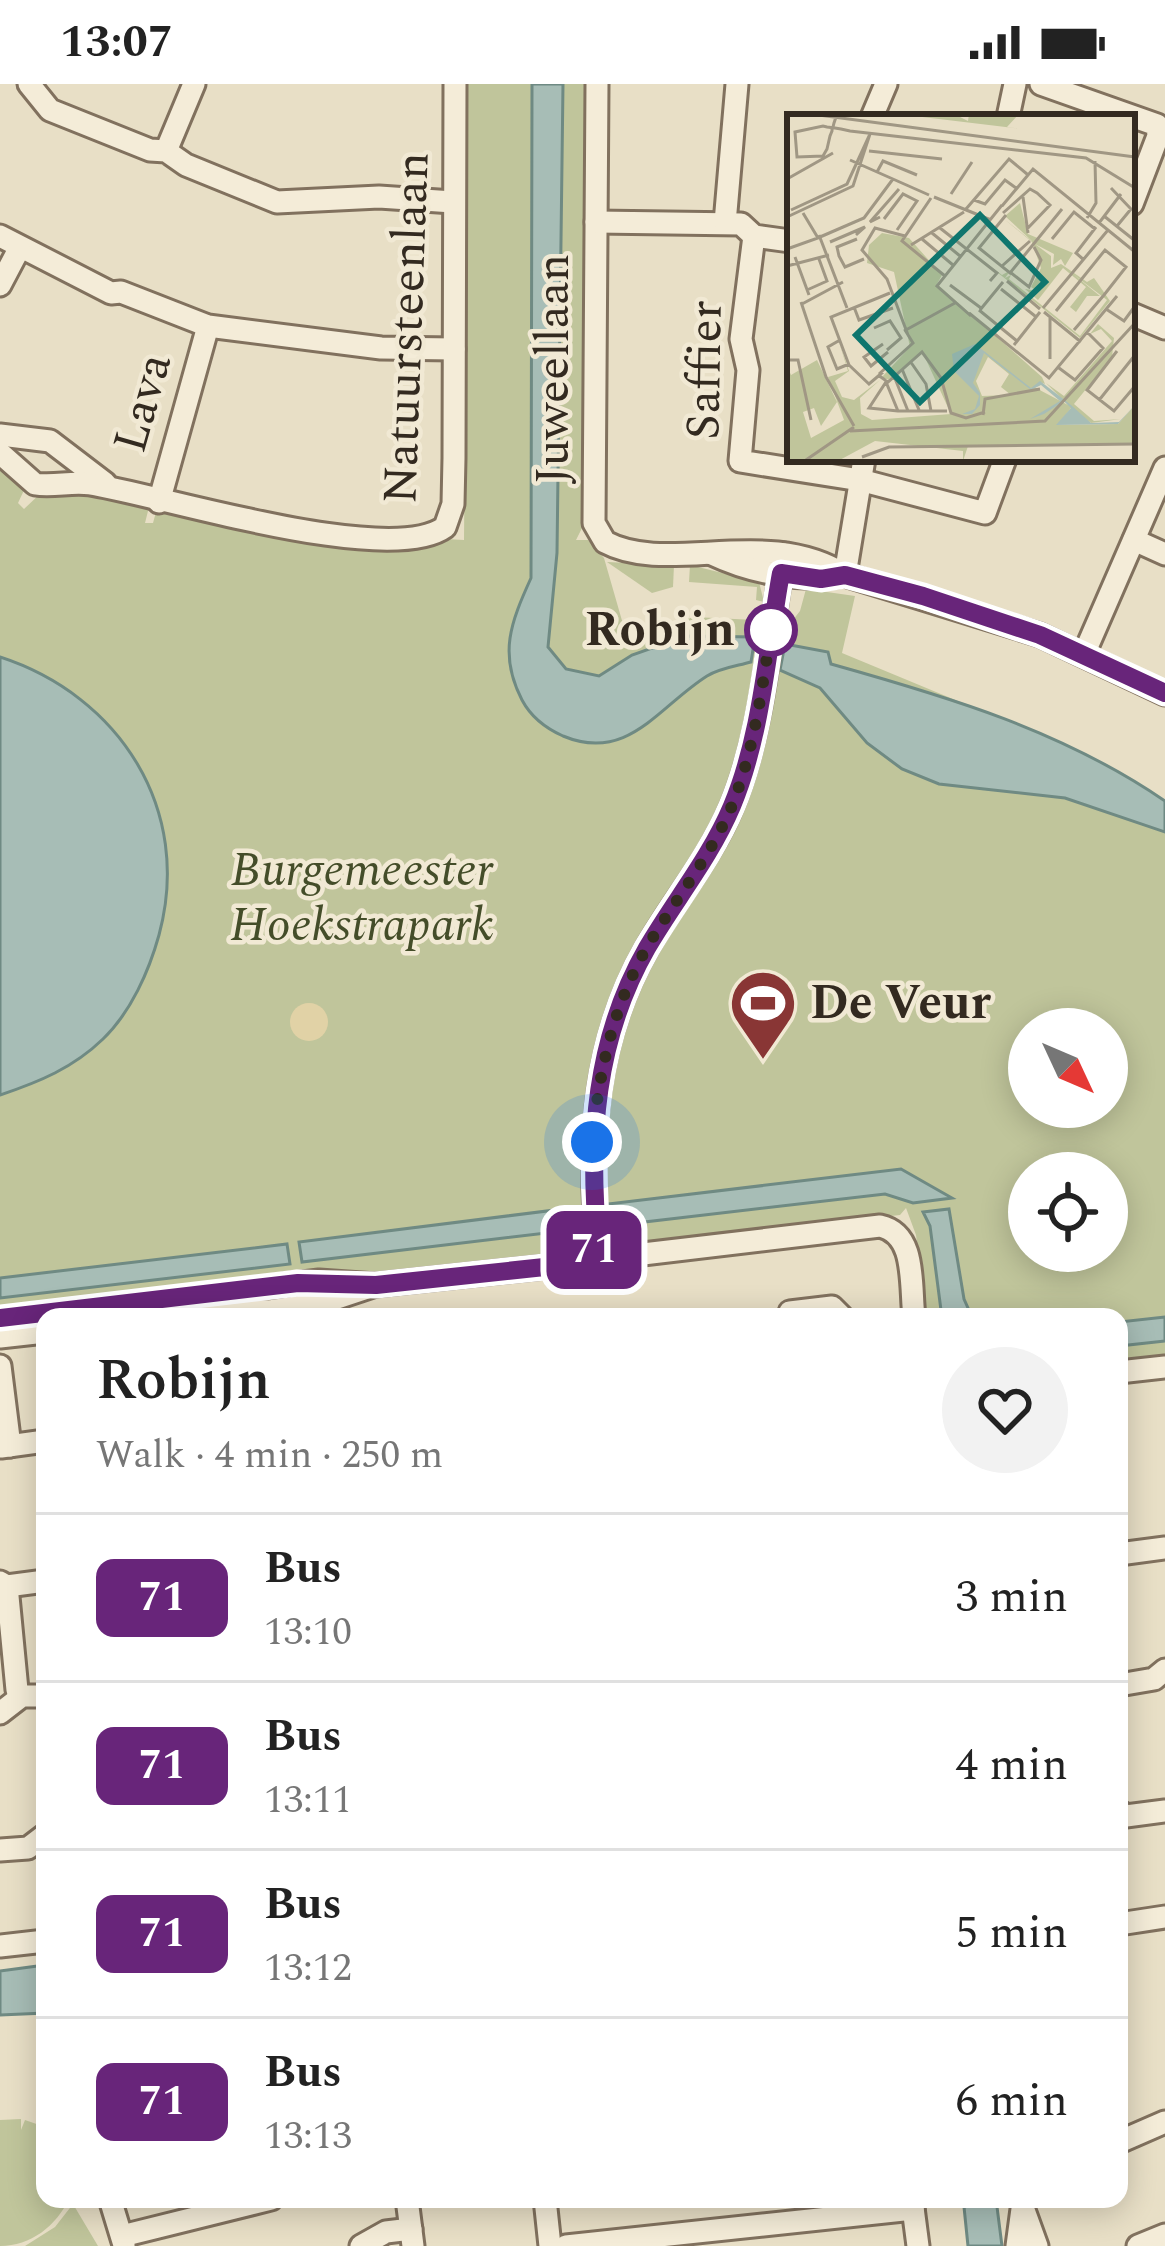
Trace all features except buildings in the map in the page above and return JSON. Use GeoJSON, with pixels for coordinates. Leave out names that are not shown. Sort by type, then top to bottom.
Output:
{"type":"FeatureCollection","features":[{"type":"Feature","properties":{"kind":"street"},"geometry":{"type":"LineString","coordinates":[[29,84],[50,110],[150,150],[166,151],[186,165],[278,202],[379,197],[453,202]]}},
{"type":"Feature","properties":{"kind":"street"},"geometry":{"type":"LineString","coordinates":[[166,151],[194,84]]}},
{"type":"Feature","properties":{"kind":"street","name":"Natuursteenlaan"},"geometry":{"type":"LineString","coordinates":[[0,453],[35,484],[86,483],[234,519],[411,538],[445,527],[453,504],[455,84]]}},
{"type":"Feature","properties":{"kind":"street","name":"Juweellaan"},"geometry":{"type":"LineString","coordinates":[[597,84],[595,529],[618,548],[712,554],[748,569],[824,562],[845,575],[923,596],[1084,654],[1165,694]]}},
{"type":"Feature","properties":{"kind":"street"},"geometry":{"type":"LineString","coordinates":[[725,223],[736,84]]}},
{"type":"Feature","properties":{"kind":"street"},"geometry":{"type":"LineString","coordinates":[[873,114],[886,84]]}},
{"type":"Feature","properties":{"kind":"street"},"geometry":{"type":"LineString","coordinates":[[1008,114],[1015,84]]}},
{"type":"Feature","properties":{"kind":"street"},"geometry":{"type":"LineString","coordinates":[[1041,84],[1126,114]]}},
{"type":"Feature","properties":{"kind":"street"},"geometry":{"type":"LineString","coordinates":[[1135,117],[1157,125],[1158,136],[1135,196]]}},
{"type":"Feature","properties":{"kind":"street"},"geometry":{"type":"LineString","coordinates":[[596,222],[741,224],[754,236],[787,241]]}},
{"type":"Feature","properties":{"kind":"street","name":"Saffier"},"geometry":{"type":"LineString","coordinates":[[754,236],[741,339],[748,370],[740,461],[862,470]]}},
{"type":"Feature","properties":{"kind":"street"},"geometry":{"type":"LineString","coordinates":[[0,285],[10,242],[111,293],[121,292],[208,326],[381,348],[454,349]]}},
{"type":"Feature","properties":{"kind":"street"},"geometry":{"type":"LineString","coordinates":[[1135,315],[1165,328]]}},
{"type":"Feature","properties":{"kind":"street","name":"Lava"},"geometry":{"type":"LineString","coordinates":[[159,502],[208,326]]}},
{"type":"Feature","properties":{"kind":"street","name":"Natuursteenlaan"},"geometry":{"type":"LineString","coordinates":[[0,435],[50,441],[115,490]]}},
{"type":"Feature","properties":{"kind":"street"},"geometry":{"type":"LineString","coordinates":[[845,575],[862,470],[985,513],[1004,462]]}},
{"type":"Feature","properties":{"kind":"street"},"geometry":{"type":"LineString","coordinates":[[1084,654],[1165,468]]}},
{"type":"Feature","properties":{"kind":"street"},"geometry":{"type":"LineString","coordinates":[[1134,540],[1165,554]]}},
{"type":"Feature","properties":{"kind":"street"},"geometry":{"type":"LineString","coordinates":[[85,1308],[298,1283],[376,1285],[582,1263],[595,1248],[596,1103],[611,1034],[636,968],[710,851],[743,777],[782,564]]}},
{"type":"Feature","properties":{"kind":"street"},"geometry":{"type":"LineString","coordinates":[[595,1248],[626,1256],[880,1226],[896,1229],[905,1241],[913,1308]]}},
{"type":"Feature","properties":{"kind":"street"},"geometry":{"type":"LineString","coordinates":[[298,1283],[300,1308]]}},
{"type":"Feature","properties":{"kind":"street"},"geometry":{"type":"LineString","coordinates":[[311,1308],[376,1285]]}},
{"type":"Feature","properties":{"kind":"street"},"geometry":{"type":"LineString","coordinates":[[0,1318],[36,1314]]}},
{"type":"Feature","properties":{"kind":"street"},"geometry":{"type":"LineString","coordinates":[[0,1337],[36,1333]]}},
{"type":"Feature","properties":{"kind":"street"},"geometry":{"type":"LineString","coordinates":[[0,1366],[5,1446],[36,1443]]}},
{"type":"Feature","properties":{"kind":"street"},"geometry":{"type":"LineString","coordinates":[[1128,1371],[1165,1367]]}},
{"type":"Feature","properties":{"kind":"street"},"geometry":{"type":"LineString","coordinates":[[1128,1553],[1165,1548]]}},
{"type":"Feature","properties":{"kind":"street"},"geometry":{"type":"LineString","coordinates":[[34,1696],[17,1690],[3,1584],[36,1582]]}},
{"type":"Feature","properties":{"kind":"street"},"geometry":{"type":"LineString","coordinates":[[1128,1683],[1154,1679],[1165,1670]]}},
{"type":"Feature","properties":{"kind":"street"},"geometry":{"type":"LineString","coordinates":[[0,1713],[34,1696]]}},
{"type":"Feature","properties":{"kind":"street"},"geometry":{"type":"LineString","coordinates":[[1128,1816],[1165,1811]]}},
{"type":"Feature","properties":{"kind":"street"},"geometry":{"type":"LineString","coordinates":[[0,1850],[28,1848],[36,1842]]}},
{"type":"Feature","properties":{"kind":"street"},"geometry":{"type":"LineString","coordinates":[[1128,1923],[1165,1917]]}},
{"type":"Feature","properties":{"kind":"street"},"geometry":{"type":"LineString","coordinates":[[0,1946],[36,1942]]}},
{"type":"Feature","properties":{"kind":"street"},"geometry":{"type":"LineString","coordinates":[[1128,2138],[1165,2122]]}},
{"type":"Feature","properties":{"kind":"street"},"geometry":{"type":"LineString","coordinates":[[113,2208],[124,2241],[240,2208]]}},
{"type":"Feature","properties":{"kind":"street"},"geometry":{"type":"LineString","coordinates":[[361,2246],[386,2232],[412,2238],[408,2208]]}},
{"type":"Feature","properties":{"kind":"street"},"geometry":{"type":"LineString","coordinates":[[546,2208],[550,2246]]}},
{"type":"Feature","properties":{"kind":"street"},"geometry":{"type":"LineString","coordinates":[[566,2246],[880,2208]]}},
{"type":"Feature","properties":{"kind":"street"},"geometry":{"type":"LineString","coordinates":[[913,2208],[918,2246]]}},
{"type":"Feature","properties":{"kind":"street"},"geometry":{"type":"LineString","coordinates":[[1017,2246],[1022,2208]]}},
{"type":"Feature","properties":{"kind":"street"},"geometry":{"type":"LineString","coordinates":[[1023,2208],[1037,2246]]}},
{"type":"Feature","properties":{"kind":"street"},"geometry":{"type":"LineString","coordinates":[[1138,2246],[1165,2235]]}},
{"type":"Feature","properties":{"kind":"green space","name":"Burgemeester Hoekstrapark"},"geometry":{"type":"Polygon","coordinates":[[[468,84],[532,84],[531,541],[557,541],[563,84],[588,84],[583,526],[576,540],[588,540],[604,558],[627,638],[694,617],[755,620],[757,610],[760,621],[789,625],[800,611],[806,589],[855,596],[842,653],[1090,756],[1165,803],[1165,1356],[1128,1361],[1128,1308],[926,1308],[916,1235],[906,1208],[900,1215],[626,1246],[609,1231],[590,1233],[581,1250],[375,1276],[304,1276],[302,1269],[291,1270],[291,1277],[0,1310],[0,463],[26,486],[18,503],[24,509],[42,492],[78,489],[149,507],[145,523],[153,523],[156,512],[238,528],[464,540],[468,84]]]}},
{"type":"Feature","properties":{"kind":"green space"},"geometry":{"type":"Polygon","coordinates":[[[607,562],[674,565],[673,587],[652,593],[607,562]]]}},
{"type":"Feature","properties":{"kind":"green space"},"geometry":{"type":"Polygon","coordinates":[[[690,565],[759,582],[764,602],[756,600],[757,587],[689,582],[690,565]]]}},
{"type":"Feature","properties":{"kind":"green space"},"geometry":{"type":"Polygon","coordinates":[[[21,2119],[21,2130],[25,2120],[36,2124],[36,2208],[63,2208],[41,2233],[0,2246],[0,2120],[21,2119]]]}},
{"type":"Feature","properties":{"kind":"green space"},"geometry":{"type":"Polygon","coordinates":[[[70,2208],[75,2208],[98,2246],[25,2246],[55,2227],[70,2208]]]}},
{"type":"Feature","properties":{"kind":"sand"},"geometry":{"type":"Polygon","coordinates":[[[309,1003],[322,1009],[328,1022],[322,1035],[309,1041],[296,1035],[290,1022],[296,1009],[309,1003]]]}},
{"type":"Feature","properties":{"kind":"water"},"geometry":{"type":"Polygon","coordinates":[[[532,84],[563,84],[557,553],[548,647],[566,669],[599,676],[632,655],[686,636],[755,637],[751,662],[707,676],[641,728],[606,742],[586,742],[544,726],[522,700],[510,668],[513,624],[531,578],[532,84]]]}},
{"type":"Feature","properties":{"kind":"water"},"geometry":{"type":"Polygon","coordinates":[[[785,644],[828,652],[831,664],[962,703],[1086,755],[1165,801],[1165,832],[1065,798],[939,784],[902,769],[867,743],[820,688],[780,670],[785,644]]]}},
{"type":"Feature","properties":{"kind":"water"},"geometry":{"type":"Polygon","coordinates":[[[0,657],[43,675],[80,699],[112,729],[137,764],[155,802],[165,844],[167,889],[150,963],[113,1028],[68,1066],[0,1095],[0,657]]]}},
{"type":"Feature","properties":{"kind":"water"},"geometry":{"type":"Polygon","coordinates":[[[901,1169],[952,1198],[913,1203],[885,1194],[610,1226],[608,1204],[901,1169]]]}},
{"type":"Feature","properties":{"kind":"water"},"geometry":{"type":"Polygon","coordinates":[[[587,1206],[589,1228],[302,1262],[299,1242],[587,1206]]]}},
{"type":"Feature","properties":{"kind":"water"},"geometry":{"type":"Polygon","coordinates":[[[949,1209],[968,1308],[941,1308],[930,1226],[923,1212],[949,1209]]]}},
{"type":"Feature","properties":{"kind":"water"},"geometry":{"type":"Polygon","coordinates":[[[287,1244],[290,1264],[0,1298],[0,1278],[287,1244]]]}},
{"type":"Feature","properties":{"kind":"water"},"geometry":{"type":"Polygon","coordinates":[[[1165,1317],[1165,1341],[1128,1345],[1128,1321],[1165,1317]]]}},
{"type":"Feature","properties":{"kind":"water"},"geometry":{"type":"Polygon","coordinates":[[[36,1966],[36,2013],[0,2015],[0,1971],[36,1966]]]}},
{"type":"Feature","properties":{"kind":"water"},"geometry":{"type":"Polygon","coordinates":[[[964,2208],[997,2208],[1002,2246],[968,2246],[964,2208]]]}},
{"type":"Feature","properties":{"kind":"bus line","name":"71"},"geometry":{"type":"LineString","coordinates":[[85,1308],[319,1281],[376,1285],[582,1263],[593,1255],[598,1241],[592,1142],[611,1034],[636,968],[710,851],[743,777],[781,573],[821,579],[845,575],[923,596],[1040,635],[1165,693]]}},
{"type":"Feature","properties":{"kind":"bus line","name":"71"},"geometry":{"type":"LineString","coordinates":[[0,1318],[36,1314]]}},
{"type":"Feature","properties":{"kind":"place","name":"Robijn"},"geometry":{"type":"Point","coordinates":[771,630]}},
{"type":"Feature","properties":{"kind":"place","name":"De Veur"},"geometry":{"type":"Point","coordinates":[763,1062]}},
{"type":"Feature","properties":{"kind":"route"},"geometry":{"type":"LineString","coordinates":[[592,1142],[604,1061],[621,1004],[646,949],[710,851],[743,777],[771,630]]}}]}
